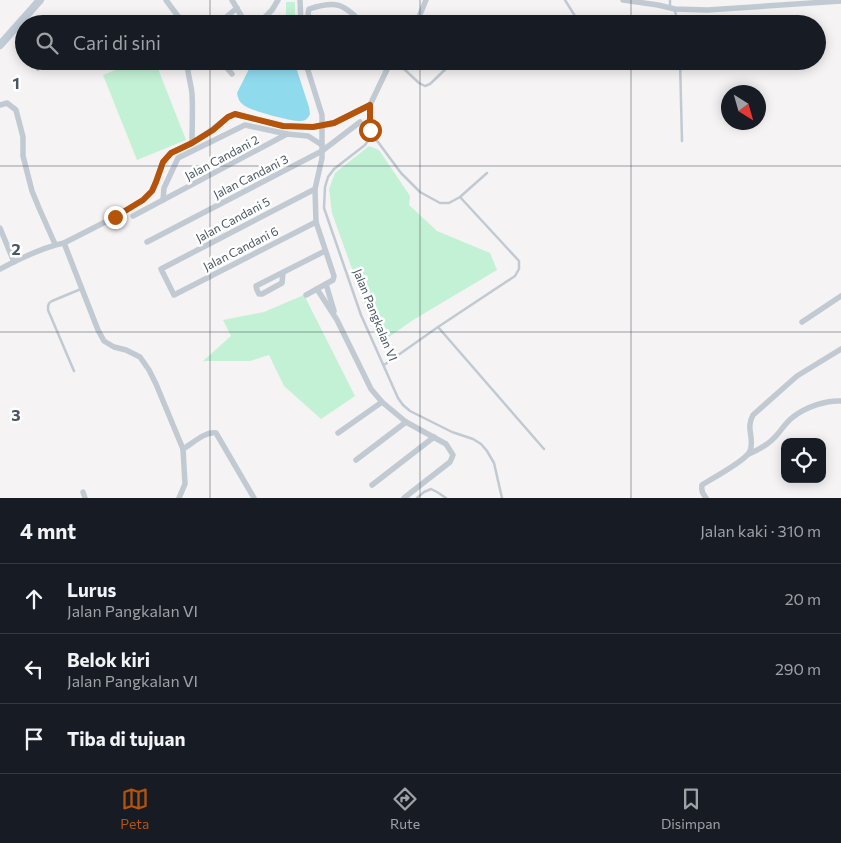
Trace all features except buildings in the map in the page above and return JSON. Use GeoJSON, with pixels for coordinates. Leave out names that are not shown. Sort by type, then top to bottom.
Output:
{"type":"FeatureCollection","features":[{"type":"Feature","properties":{"kind":"street"},"geometry":{"type":"LineString","coordinates":[[30,15],[40,0]]}},
{"type":"Feature","properties":{"kind":"street"},"geometry":{"type":"LineString","coordinates":[[166,0],[177,15]]}},
{"type":"Feature","properties":{"kind":"street"},"geometry":{"type":"LineString","coordinates":[[232,0],[241,15]]}},
{"type":"Feature","properties":{"kind":"street"},"geometry":{"type":"LineString","coordinates":[[266,15],[272,10],[278,0]]}},
{"type":"Feature","properties":{"kind":"street"},"geometry":{"type":"LineString","coordinates":[[300,0],[301,15]]}},
{"type":"Feature","properties":{"kind":"street"},"geometry":{"type":"LineString","coordinates":[[420,15],[426,0]]}},
{"type":"Feature","properties":{"kind":"street"},"geometry":{"type":"LineString","coordinates":[[623,0],[659,3],[672,9],[727,9],[841,1]]}},
{"type":"Feature","properties":{"kind":"street"},"geometry":{"type":"LineString","coordinates":[[308,15],[310,9],[330,4],[343,7],[354,15]]}},
{"type":"Feature","properties":{"kind":"street"},"geometry":{"type":"LineString","coordinates":[[229,15],[237,8]]}},
{"type":"Feature","properties":{"kind":"street"},"geometry":{"type":"LineString","coordinates":[[0,44],[15,31]]}},
{"type":"Feature","properties":{"kind":"street"},"geometry":{"type":"LineString","coordinates":[[188,70],[192,86],[192,143]]}},
{"type":"Feature","properties":{"kind":"street"},"geometry":{"type":"LineString","coordinates":[[228,70],[232,74]]}},
{"type":"Feature","properties":{"kind":"street"},"geometry":{"type":"LineString","coordinates":[[306,295],[333,280],[334,276],[316,222],[315,189],[322,158],[322,115],[308,70]]}},
{"type":"Feature","properties":{"kind":"street"},"geometry":{"type":"LineString","coordinates":[[0,270],[55,244],[64,243],[115,217],[143,200],[152,191],[163,162],[171,153],[213,130],[228,117],[235,114],[283,126],[313,127],[334,123],[370,105],[387,70]]}},
{"type":"Feature","properties":{"kind":"street"},"geometry":{"type":"LineString","coordinates":[[0,104],[7,104],[16,110],[23,137],[23,156],[32,191],[55,244]]}},
{"type":"Feature","properties":{"kind":"street","name":"Jalan Candani 3"},"geometry":{"type":"LineString","coordinates":[[147,242],[322,148],[360,122]]}},
{"type":"Feature","properties":{"kind":"street"},"geometry":{"type":"LineString","coordinates":[[163,200],[164,188],[178,158],[245,125],[287,134],[308,136],[322,148]]}},
{"type":"Feature","properties":{"kind":"street","name":"Jalan Candani 2"},"geometry":{"type":"LineString","coordinates":[[133,216],[287,134]]}},
{"type":"Feature","properties":{"kind":"street","name":"Jalan Candani 5"},"geometry":{"type":"LineString","coordinates":[[174,295],[161,269],[315,189]]}},
{"type":"Feature","properties":{"kind":"street","name":"Jalan Candani 6"},"geometry":{"type":"LineString","coordinates":[[174,295],[316,222]]}},
{"type":"Feature","properties":{"kind":"street"},"geometry":{"type":"LineString","coordinates":[[0,228],[14,262]]}},
{"type":"Feature","properties":{"kind":"street"},"geometry":{"type":"LineString","coordinates":[[64,243],[104,341],[140,357],[156,384],[183,449],[185,484],[179,498]]}},
{"type":"Feature","properties":{"kind":"street"},"geometry":{"type":"LineString","coordinates":[[283,272],[282,282],[259,294],[256,286],[283,272],[325,251]]}},
{"type":"Feature","properties":{"kind":"street"},"geometry":{"type":"LineString","coordinates":[[326,284],[337,320]]}},
{"type":"Feature","properties":{"kind":"street"},"geometry":{"type":"LineString","coordinates":[[317,289],[337,320],[371,389],[382,402],[406,422],[446,444],[452,455],[450,462],[404,498]]}},
{"type":"Feature","properties":{"kind":"street"},"geometry":{"type":"LineString","coordinates":[[802,322],[841,296]]}},
{"type":"Feature","properties":{"kind":"street"},"geometry":{"type":"LineString","coordinates":[[749,454],[752,442],[749,422],[753,416],[797,376],[841,349]]}},
{"type":"Feature","properties":{"kind":"street"},"geometry":{"type":"LineString","coordinates":[[706,498],[702,492],[702,485],[773,439],[793,417],[808,409],[832,401],[841,401]]}},
{"type":"Feature","properties":{"kind":"street"},"geometry":{"type":"LineString","coordinates":[[338,434],[382,402]]}},
{"type":"Feature","properties":{"kind":"street"},"geometry":{"type":"LineString","coordinates":[[356,460],[406,422]]}},
{"type":"Feature","properties":{"kind":"street"},"geometry":{"type":"LineString","coordinates":[[183,449],[207,434],[216,433],[254,498]]}},
{"type":"Feature","properties":{"kind":"street"},"geometry":{"type":"LineString","coordinates":[[372,485],[434,437]]}},
{"type":"Feature","properties":{"kind":"lane"},"geometry":{"type":"LineString","coordinates":[[565,0],[574,15]]}},
{"type":"Feature","properties":{"kind":"lane"},"geometry":{"type":"LineString","coordinates":[[670,0],[674,15]]}},
{"type":"Feature","properties":{"kind":"lane"},"geometry":{"type":"LineString","coordinates":[[422,10],[422,15]]}},
{"type":"Feature","properties":{"kind":"lane"},"geometry":{"type":"LineString","coordinates":[[405,70],[419,84],[425,86],[430,84],[445,70]]}},
{"type":"Feature","properties":{"kind":"lane"},"geometry":{"type":"LineString","coordinates":[[680,70],[682,141]]}},
{"type":"Feature","properties":{"kind":"lane"},"geometry":{"type":"LineString","coordinates":[[370,105],[371,136],[378,142],[401,173],[420,192],[440,203],[449,202],[460,197],[487,173]]}},
{"type":"Feature","properties":{"kind":"lane","name":"Jalan Pangkalan VI"},"geometry":{"type":"LineString","coordinates":[[371,136],[365,145],[334,169],[328,177],[325,187],[324,208],[361,314],[398,398],[403,405],[410,411],[481,444],[494,463],[502,498]]}},
{"type":"Feature","properties":{"kind":"lane"},"geometry":{"type":"LineString","coordinates":[[384,365],[515,276],[519,269],[519,261],[460,197]]}},
{"type":"Feature","properties":{"kind":"lane"},"geometry":{"type":"LineString","coordinates":[[74,370],[48,310],[48,306],[52,301],[82,289]]}},
{"type":"Feature","properties":{"kind":"lane"},"geometry":{"type":"LineString","coordinates":[[438,327],[544,449]]}},
{"type":"Feature","properties":{"kind":"lane"},"geometry":{"type":"LineString","coordinates":[[417,498],[431,489],[446,498]]}},
{"type":"Feature","properties":{"kind":"green space"},"geometry":{"type":"Polygon","coordinates":[[[286,2],[295,2],[295,15],[286,15],[286,2]]]}},
{"type":"Feature","properties":{"kind":"green space"},"geometry":{"type":"Polygon","coordinates":[[[115,70],[159,70],[186,140],[137,160],[103,75],[115,70]]]}},
{"type":"Feature","properties":{"kind":"green space"},"geometry":{"type":"Polygon","coordinates":[[[369,146],[379,150],[410,196],[409,205],[437,231],[490,253],[497,270],[413,320],[379,344],[332,213],[329,189],[335,173],[369,146]]]}},
{"type":"Feature","properties":{"kind":"green space"},"geometry":{"type":"Polygon","coordinates":[[[304,295],[355,396],[321,419],[284,386],[269,355],[250,361],[203,361],[231,336],[223,320],[264,312],[304,295]]]}},
{"type":"Feature","properties":{"kind":"water"},"geometry":{"type":"Polygon","coordinates":[[[248,70],[297,70],[310,114],[303,121],[296,121],[255,111],[242,104],[237,93],[248,70]]]}},
{"type":"Feature","properties":{"kind":"route"},"geometry":{"type":"LineString","coordinates":[[115,217],[143,200],[152,191],[163,162],[171,153],[192,143],[235,114],[283,126],[313,127],[334,123],[370,105],[370,130]]}}]}
